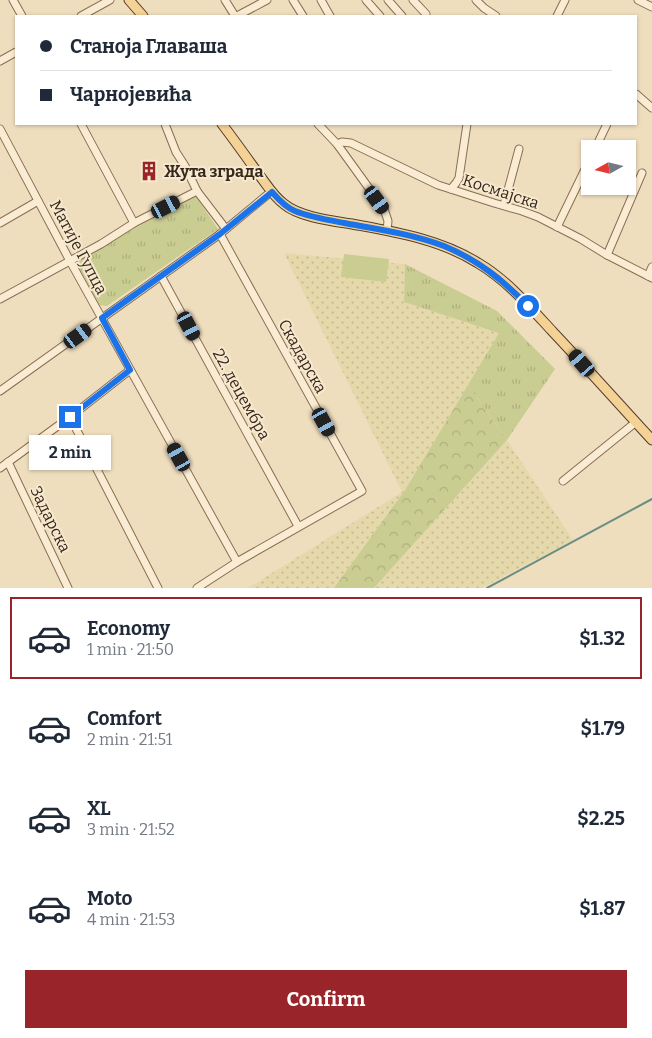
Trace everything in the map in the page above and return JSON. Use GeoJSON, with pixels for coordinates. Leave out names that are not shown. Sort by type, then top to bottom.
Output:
{"type":"FeatureCollection","features":[{"type":"Feature","properties":{"kind":"main road"},"geometry":{"type":"LineString","coordinates":[[129,0],[142,15]]}},
{"type":"Feature","properties":{"kind":"main road"},"geometry":{"type":"LineString","coordinates":[[223,125],[272,192],[284,205],[296,211],[322,218],[406,235],[444,246],[479,263],[494,274],[541,319],[652,440]]}},
{"type":"Feature","properties":{"kind":"street"},"geometry":{"type":"LineString","coordinates":[[13,0],[21,15]]}},
{"type":"Feature","properties":{"kind":"street"},"geometry":{"type":"LineString","coordinates":[[83,15],[110,0]]}},
{"type":"Feature","properties":{"kind":"street"},"geometry":{"type":"LineString","coordinates":[[225,0],[235,15]]}},
{"type":"Feature","properties":{"kind":"street"},"geometry":{"type":"LineString","coordinates":[[238,15],[267,0]]}},
{"type":"Feature","properties":{"kind":"street"},"geometry":{"type":"LineString","coordinates":[[293,0],[302,15]]}},
{"type":"Feature","properties":{"kind":"street"},"geometry":{"type":"LineString","coordinates":[[322,0],[330,15]]}},
{"type":"Feature","properties":{"kind":"street"},"geometry":{"type":"LineString","coordinates":[[366,0],[379,15]]}},
{"type":"Feature","properties":{"kind":"street"},"geometry":{"type":"LineString","coordinates":[[388,0],[401,15]]}},
{"type":"Feature","properties":{"kind":"street"},"geometry":{"type":"LineString","coordinates":[[413,0],[426,14]]}},
{"type":"Feature","properties":{"kind":"street"},"geometry":{"type":"LineString","coordinates":[[476,0],[494,15]]}},
{"type":"Feature","properties":{"kind":"street"},"geometry":{"type":"LineString","coordinates":[[484,8],[489,0]]}},
{"type":"Feature","properties":{"kind":"street"},"geometry":{"type":"LineString","coordinates":[[558,15],[565,0]]}},
{"type":"Feature","properties":{"kind":"street"},"geometry":{"type":"LineString","coordinates":[[638,0],[652,7]]}},
{"type":"Feature","properties":{"kind":"street"},"geometry":{"type":"LineString","coordinates":[[0,61],[15,53]]}},
{"type":"Feature","properties":{"kind":"street"},"geometry":{"type":"LineString","coordinates":[[637,95],[652,108]]}},
{"type":"Feature","properties":{"kind":"street"},"geometry":{"type":"LineString","coordinates":[[82,125],[134,223]]}},
{"type":"Feature","properties":{"kind":"street","name":"Скадарска"},"geometry":{"type":"LineString","coordinates":[[164,125],[176,152],[197,191],[223,231],[362,491],[298,526]]}},
{"type":"Feature","properties":{"kind":"street"},"geometry":{"type":"LineString","coordinates":[[319,125],[336,144],[384,209],[388,220],[387,231]]}},
{"type":"Feature","properties":{"kind":"street"},"geometry":{"type":"LineString","coordinates":[[451,189],[458,178],[467,125]]}},
{"type":"Feature","properties":{"kind":"street"},"geometry":{"type":"LineString","coordinates":[[599,140],[606,125]]}},
{"type":"Feature","properties":{"kind":"street","name":"Матије Гупца"},"geometry":{"type":"LineString","coordinates":[[0,129],[130,370],[237,562]]}},
{"type":"Feature","properties":{"kind":"street","name":"Космајска"},"geometry":{"type":"LineString","coordinates":[[336,144],[342,142],[351,143],[438,185],[530,214],[650,277]]}},
{"type":"Feature","properties":{"kind":"street"},"geometry":{"type":"LineString","coordinates":[[504,206],[519,149]]}},
{"type":"Feature","properties":{"kind":"street"},"geometry":{"type":"LineString","coordinates":[[606,255],[642,173]]}},
{"type":"Feature","properties":{"kind":"street"},"geometry":{"type":"LineString","coordinates":[[557,227],[581,178]]}},
{"type":"Feature","properties":{"kind":"street"},"geometry":{"type":"LineString","coordinates":[[0,299],[101,244],[134,223],[197,191]]}},
{"type":"Feature","properties":{"kind":"street"},"geometry":{"type":"LineString","coordinates":[[0,391],[223,231],[272,192]]}},
{"type":"Feature","properties":{"kind":"street"},"geometry":{"type":"LineString","coordinates":[[0,223],[38,201]]}},
{"type":"Feature","properties":{"kind":"street"},"geometry":{"type":"LineString","coordinates":[[650,277],[652,267]]}},
{"type":"Feature","properties":{"kind":"street","name":"22. децембра"},"geometry":{"type":"LineString","coordinates":[[161,276],[298,526]]}},
{"type":"Feature","properties":{"kind":"street"},"geometry":{"type":"LineString","coordinates":[[0,468],[130,370]]}},
{"type":"Feature","properties":{"kind":"street"},"geometry":{"type":"LineString","coordinates":[[70,417],[158,588]]}},
{"type":"Feature","properties":{"kind":"street"},"geometry":{"type":"LineString","coordinates":[[563,481],[636,422]]}},
{"type":"Feature","properties":{"kind":"street","name":"Задарска"},"geometry":{"type":"LineString","coordinates":[[8,462],[68,588]]}},
{"type":"Feature","properties":{"kind":"street"},"geometry":{"type":"LineString","coordinates":[[197,588],[298,526]]}},
{"type":"Feature","properties":{"kind":"shaded area"},"geometry":{"type":"Polygon","coordinates":[[[284,253],[405,264],[404,302],[500,333],[405,490],[334,588],[248,588],[402,492],[284,253]]]}},
{"type":"Feature","properties":{"kind":"shaded area"},"geometry":{"type":"Polygon","coordinates":[[[507,440],[573,540],[482,588],[374,588],[507,440]]]}},
{"type":"Feature","properties":{"kind":"green space"},"geometry":{"type":"Polygon","coordinates":[[[195,195],[218,229],[107,306],[99,305],[75,261],[195,195]]]}},
{"type":"Feature","properties":{"kind":"green space"},"geometry":{"type":"Polygon","coordinates":[[[344,254],[389,259],[386,282],[341,277],[344,254]]]}},
{"type":"Feature","properties":{"kind":"green space"},"geometry":{"type":"Polygon","coordinates":[[[405,264],[497,311],[555,369],[507,440],[468,385],[499,333],[404,302],[405,264]]]}},
{"type":"Feature","properties":{"kind":"green space"},"geometry":{"type":"Polygon","coordinates":[[[468,385],[507,440],[374,588],[334,588],[405,490],[468,385]]]}},
{"type":"Feature","properties":{"kind":"waterway"},"geometry":{"type":"LineString","coordinates":[[487,588],[652,499]]}},
{"type":"Feature","properties":{"kind":"place","name":"Жута зграда"},"geometry":{"type":"Point","coordinates":[149,171]}},
{"type":"Feature","properties":{"kind":"route"},"geometry":{"type":"LineString","coordinates":[[70,417],[130,370],[102,318],[220,234],[272,192],[284,205],[296,211],[406,235],[444,246],[462,254],[494,274],[528,306]]}}]}
